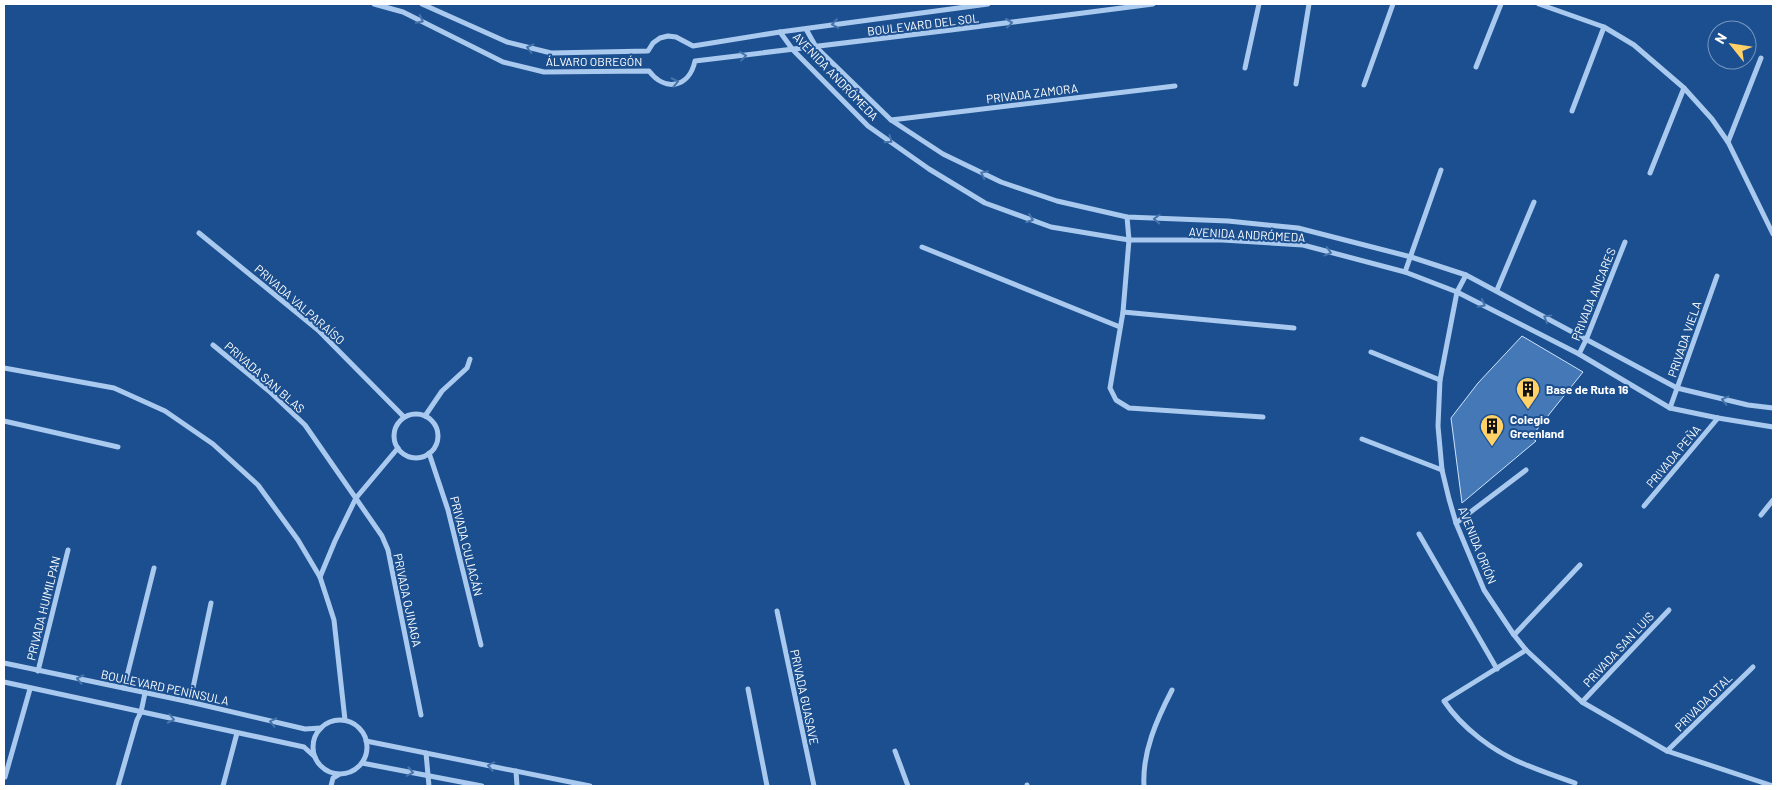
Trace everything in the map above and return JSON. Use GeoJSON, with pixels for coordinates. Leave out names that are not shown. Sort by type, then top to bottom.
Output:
{"type":"FeatureCollection","features":[{"type":"Feature","properties":{"kind":"street","name":"ÁLVARO OBREGÓN"},"geometry":{"type":"LineString","coordinates":[[374,4],[403,12],[503,62],[544,72],[649,71],[655,79],[662,83],[677,84],[690,75],[695,61]]}},
{"type":"Feature","properties":{"kind":"street","name":"ÁLVARO OBREGÓN"},"geometry":{"type":"LineString","coordinates":[[422,4],[507,42],[551,53],[648,51],[653,43],[660,38],[668,36],[676,37],[693,46]]}},
{"type":"Feature","properties":{"kind":"street","name":"BOULEVARD DEL SOL"},"geometry":{"type":"LineString","coordinates":[[693,46],[806,28],[988,4]]}},
{"type":"Feature","properties":{"kind":"street","name":"BOULEVARD DEL SOL"},"geometry":{"type":"LineString","coordinates":[[695,61],[1153,4]]}},
{"type":"Feature","properties":{"kind":"street"},"geometry":{"type":"LineString","coordinates":[[1245,68],[1259,4]]}},
{"type":"Feature","properties":{"kind":"street"},"geometry":{"type":"LineString","coordinates":[[1296,84],[1309,4]]}},
{"type":"Feature","properties":{"kind":"street"},"geometry":{"type":"LineString","coordinates":[[1364,85],[1393,4]]}},
{"type":"Feature","properties":{"kind":"street"},"geometry":{"type":"LineString","coordinates":[[1476,67],[1501,4]]}},
{"type":"Feature","properties":{"kind":"street"},"geometry":{"type":"LineString","coordinates":[[1539,4],[1604,27],[1634,45],[1684,88],[1712,119],[1728,142],[1773,233]]}},
{"type":"Feature","properties":{"kind":"street"},"geometry":{"type":"LineString","coordinates":[[1572,111],[1604,27]]}},
{"type":"Feature","properties":{"kind":"street","name":"AVENIDA ANDRÓMEDA"},"geometry":{"type":"LineString","coordinates":[[806,28],[816,47],[891,120],[943,154],[1001,182],[1057,201],[1127,217],[1298,228],[1411,256],[1466,275],[1497,290],[1586,340],[1678,388],[1748,405],[1773,408]]}},
{"type":"Feature","properties":{"kind":"street","name":"AVENIDA ANDRÓMEDA"},"geometry":{"type":"LineString","coordinates":[[780,32],[793,50],[868,126],[929,169],[985,203],[1051,227],[1129,240],[1222,240],[1303,245],[1405,272],[1457,292],[1579,354],[1670,408],[1773,427]]}},
{"type":"Feature","properties":{"kind":"street"},"geometry":{"type":"LineString","coordinates":[[1728,142],[1761,58]]}},
{"type":"Feature","properties":{"kind":"street","name":"PRIVADA ZAMORA"},"geometry":{"type":"LineString","coordinates":[[891,120],[1175,86]]}},
{"type":"Feature","properties":{"kind":"street"},"geometry":{"type":"LineString","coordinates":[[1650,173],[1684,88]]}},
{"type":"Feature","properties":{"kind":"street"},"geometry":{"type":"LineString","coordinates":[[1405,272],[1441,170]]}},
{"type":"Feature","properties":{"kind":"street"},"geometry":{"type":"LineString","coordinates":[[1497,290],[1534,202]]}},
{"type":"Feature","properties":{"kind":"street"},"geometry":{"type":"LineString","coordinates":[[1127,217],[1129,240],[1123,312],[1110,388],[1116,400],[1129,408],[1263,417]]}},
{"type":"Feature","properties":{"kind":"street","name":"PRIVADA VALPARAÍSO"},"geometry":{"type":"LineString","coordinates":[[200,233],[318,330],[404,417]]}},
{"type":"Feature","properties":{"kind":"street","name":"PRIVADA ANCARES"},"geometry":{"type":"LineString","coordinates":[[1579,354],[1626,242]]}},
{"type":"Feature","properties":{"kind":"street"},"geometry":{"type":"LineString","coordinates":[[922,247],[1120,327]]}},
{"type":"Feature","properties":{"kind":"street","name":"AVENIDA ORIÓN"},"geometry":{"type":"LineString","coordinates":[[1466,275],[1457,292],[1440,380],[1438,426],[1442,470],[1456,523],[1484,590],[1514,636],[1526,650],[1582,702],[1667,751],[1773,786]]}},
{"type":"Feature","properties":{"kind":"street","name":"PRIVADA VIELA"},"geometry":{"type":"LineString","coordinates":[[1670,408],[1717,276]]}},
{"type":"Feature","properties":{"kind":"street"},"geometry":{"type":"LineString","coordinates":[[1123,312],[1294,328]]}},
{"type":"Feature","properties":{"kind":"street","name":"PRIVADA SAN BLAS"},"geometry":{"type":"LineString","coordinates":[[213,345],[269,391],[305,425],[356,498]]}},
{"type":"Feature","properties":{"kind":"street"},"geometry":{"type":"LineString","coordinates":[[1371,352],[1440,380]]}},
{"type":"Feature","properties":{"kind":"street"},"geometry":{"type":"LineString","coordinates":[[425,416],[442,390],[467,368],[470,359]]}},
{"type":"Feature","properties":{"kind":"street"},"geometry":{"type":"LineString","coordinates":[[4,368],[114,388],[165,411],[212,444],[258,485],[298,540],[320,577],[334,620],[345,720]]}},
{"type":"Feature","properties":{"kind":"street"},"geometry":{"type":"LineString","coordinates":[[418,414],[425,416],[435,426],[437,433],[434,448],[423,456],[409,456],[398,448],[395,442],[395,428],[404,417],[418,414]]}},
{"type":"Feature","properties":{"kind":"street","name":"PRIVADA PEÑA"},"geometry":{"type":"LineString","coordinates":[[1644,506],[1718,418]]}},
{"type":"Feature","properties":{"kind":"street"},"geometry":{"type":"LineString","coordinates":[[4,421],[118,447]]}},
{"type":"Feature","properties":{"kind":"street"},"geometry":{"type":"LineString","coordinates":[[1362,439],[1442,470]]}},
{"type":"Feature","properties":{"kind":"street"},"geometry":{"type":"LineString","coordinates":[[320,577],[356,498],[398,448]]}},
{"type":"Feature","properties":{"kind":"street","name":"PRIVADA CULIACÁN"},"geometry":{"type":"LineString","coordinates":[[429,453],[448,510],[481,645]]}},
{"type":"Feature","properties":{"kind":"street"},"geometry":{"type":"LineString","coordinates":[[1456,523],[1526,470]]}},
{"type":"Feature","properties":{"kind":"street","name":"PRIVADA OJINAGA"},"geometry":{"type":"LineString","coordinates":[[356,498],[382,536],[388,550],[421,715]]}},
{"type":"Feature","properties":{"kind":"street"},"geometry":{"type":"LineString","coordinates":[[1761,515],[1773,500]]}},
{"type":"Feature","properties":{"kind":"street"},"geometry":{"type":"LineString","coordinates":[[1420,534],[1497,668]]}},
{"type":"Feature","properties":{"kind":"street","name":"PRIVADA HUIMILPAN"},"geometry":{"type":"LineString","coordinates":[[38,671],[68,550]]}},
{"type":"Feature","properties":{"kind":"street"},"geometry":{"type":"LineString","coordinates":[[1514,636],[1580,565]]}},
{"type":"Feature","properties":{"kind":"street"},"geometry":{"type":"LineString","coordinates":[[124,688],[154,568]]}},
{"type":"Feature","properties":{"kind":"street"},"geometry":{"type":"LineString","coordinates":[[190,702],[211,603]]}},
{"type":"Feature","properties":{"kind":"street","name":"PRIVADA SAN LUIS"},"geometry":{"type":"LineString","coordinates":[[1582,702],[1669,610]]}},
{"type":"Feature","properties":{"kind":"street","name":"PRIVADA GUASAVE"},"geometry":{"type":"LineString","coordinates":[[777,611],[814,786]]}},
{"type":"Feature","properties":{"kind":"street"},"geometry":{"type":"LineString","coordinates":[[1526,650],[1444,701],[1451,712],[1485,743],[1523,764],[1575,782]]}},
{"type":"Feature","properties":{"kind":"street","name":"BOULEVARD PENÍNSULA"},"geometry":{"type":"LineString","coordinates":[[4,663],[190,702],[305,730],[321,728]]}},
{"type":"Feature","properties":{"kind":"street","name":"PRIVADA OTAL"},"geometry":{"type":"LineString","coordinates":[[1667,751],[1753,666]]}},
{"type":"Feature","properties":{"kind":"street"},"geometry":{"type":"LineString","coordinates":[[4,682],[304,747],[315,757],[322,768],[338,774],[356,770],[362,763],[366,755],[366,741],[361,729],[354,723],[345,720],[336,720],[328,723],[316,735],[313,744],[315,757]]}},
{"type":"Feature","properties":{"kind":"street"},"geometry":{"type":"LineString","coordinates":[[5,777],[30,689]]}},
{"type":"Feature","properties":{"kind":"street"},"geometry":{"type":"LineString","coordinates":[[748,690],[767,786]]}},
{"type":"Feature","properties":{"kind":"street"},"geometry":{"type":"LineString","coordinates":[[1144,786],[1152,731],[1172,690]]}},
{"type":"Feature","properties":{"kind":"street"},"geometry":{"type":"LineString","coordinates":[[118,786],[145,693]]}},
{"type":"Feature","properties":{"kind":"street"},"geometry":{"type":"LineString","coordinates":[[223,786],[238,733]]}},
{"type":"Feature","properties":{"kind":"street"},"geometry":{"type":"LineString","coordinates":[[366,741],[590,786]]}},
{"type":"Feature","properties":{"kind":"street"},"geometry":{"type":"LineString","coordinates":[[895,751],[908,786]]}},
{"type":"Feature","properties":{"kind":"street"},"geometry":{"type":"LineString","coordinates":[[426,753],[429,786]]}},
{"type":"Feature","properties":{"kind":"street"},"geometry":{"type":"LineString","coordinates":[[362,763],[482,786]]}},
{"type":"Feature","properties":{"kind":"street"},"geometry":{"type":"LineString","coordinates":[[516,771],[517,786]]}},
{"type":"Feature","properties":{"kind":"street"},"geometry":{"type":"LineString","coordinates":[[331,786],[333,778],[338,774]]}},
{"type":"Feature","properties":{"kind":"building"},"geometry":{"type":"Polygon","coordinates":[[[1522,336],[1583,372],[1531,437],[1536,441],[1462,503],[1451,418],[1478,383],[1522,336]]]}},
{"type":"Feature","properties":{"kind":"place","name":"Base de Ruta 16"},"geometry":{"type":"Point","coordinates":[1528,410]}},
{"type":"Feature","properties":{"kind":"place","name":"Colegio Greenland"},"geometry":{"type":"Point","coordinates":[1492,447]}}]}
